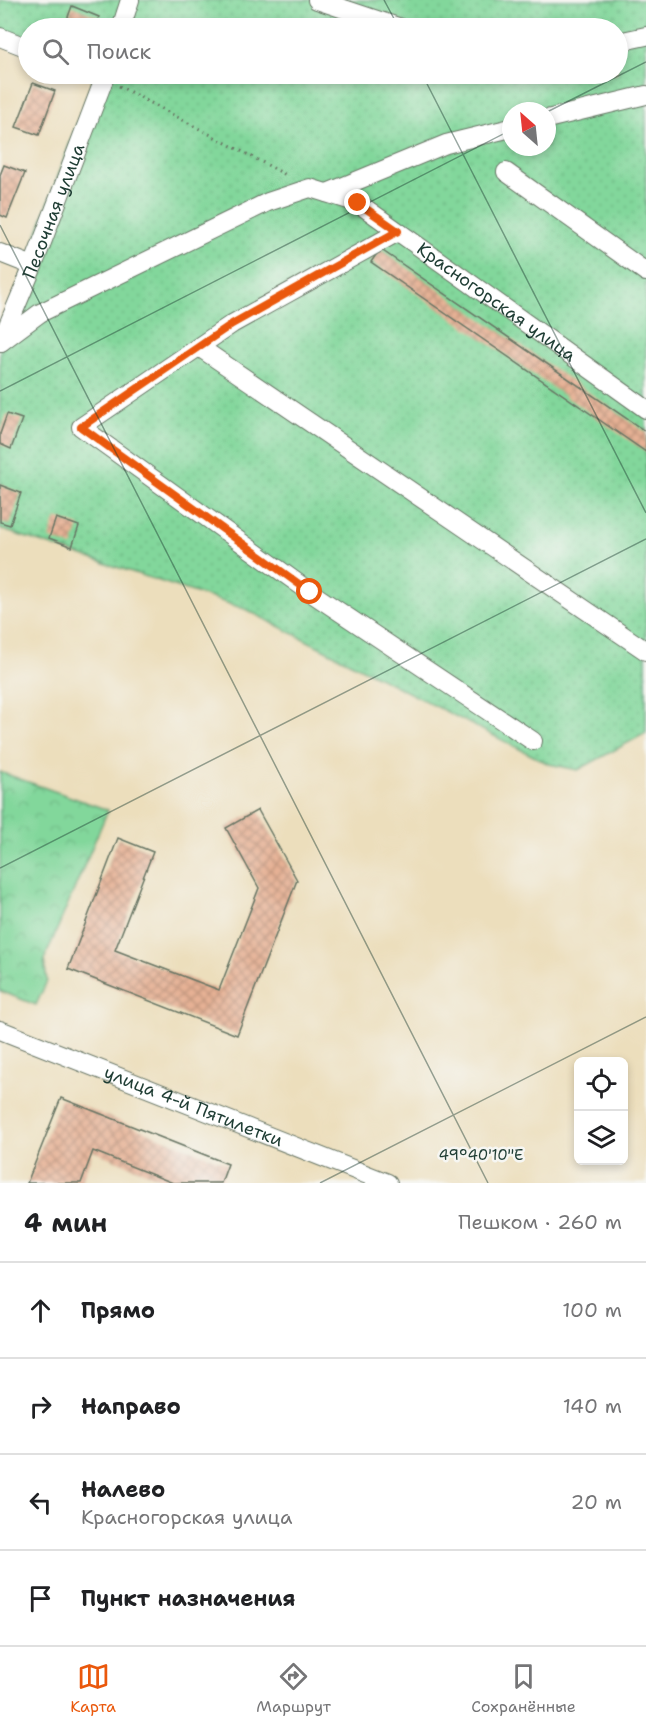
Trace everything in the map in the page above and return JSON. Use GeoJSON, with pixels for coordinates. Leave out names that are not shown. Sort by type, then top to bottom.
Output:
{"type":"FeatureCollection","features":[{"type":"Feature","properties":{"kind":"street"},"geometry":{"type":"LineString","coordinates":[[124,18],[130,0]]}},
{"type":"Feature","properties":{"kind":"street"},"geometry":{"type":"LineString","coordinates":[[316,0],[371,18]]}},
{"type":"Feature","properties":{"kind":"street"},"geometry":{"type":"LineString","coordinates":[[628,40],[646,36]]}},
{"type":"Feature","properties":{"kind":"street"},"geometry":{"type":"LineString","coordinates":[[0,37],[18,44]]}},
{"type":"Feature","properties":{"kind":"street","name":"Песочная улица"},"geometry":{"type":"LineString","coordinates":[[0,343],[33,266],[98,84]]}},
{"type":"Feature","properties":{"kind":"street"},"geometry":{"type":"LineString","coordinates":[[556,117],[646,95]]}},
{"type":"Feature","properties":{"kind":"street"},"geometry":{"type":"LineString","coordinates":[[0,343],[40,313],[268,202],[319,191],[446,144],[502,130]]}},
{"type":"Feature","properties":{"kind":"street"},"geometry":{"type":"LineString","coordinates":[[506,172],[646,272]]}},
{"type":"Feature","properties":{"kind":"street","name":"Красногорская улица"},"geometry":{"type":"LineString","coordinates":[[319,191],[358,203],[646,409]]}},
{"type":"Feature","properties":{"kind":"street"},"geometry":{"type":"LineString","coordinates":[[398,231],[232,324],[81,427],[310,592],[533,741]]}},
{"type":"Feature","properties":{"kind":"street"},"geometry":{"type":"LineString","coordinates":[[0,253],[33,266]]}},
{"type":"Feature","properties":{"kind":"street"},"geometry":{"type":"LineString","coordinates":[[199,347],[646,651]]}},
{"type":"Feature","properties":{"kind":"street","name":"улица 4-й Пятилетки"},"geometry":{"type":"LineString","coordinates":[[0,1030],[250,1126],[388,1183]]}},
{"type":"Feature","properties":{"kind":"path"},"geometry":{"type":"LineString","coordinates":[[118,84],[319,191]]}},
{"type":"Feature","properties":{"kind":"green space"},"geometry":{"type":"Polygon","coordinates":[[[0,0],[646,0],[646,733],[578,770],[549,764],[245,609],[0,529],[0,336],[91,84],[628,84],[628,18],[18,18],[18,40],[0,32],[0,0]]]}},
{"type":"Feature","properties":{"kind":"green space"},"geometry":{"type":"Polygon","coordinates":[[[0,772],[108,810],[44,960],[47,981],[36,1005],[0,991],[0,772]]]}},
{"type":"Feature","properties":{"kind":"building"},"geometry":{"type":"Polygon","coordinates":[[[72,6],[99,17],[99,18],[68,18],[72,6]]]}},
{"type":"Feature","properties":{"kind":"building"},"geometry":{"type":"Polygon","coordinates":[[[33,84],[55,91],[39,135],[16,127],[33,84]]]}},
{"type":"Feature","properties":{"kind":"building"},"geometry":{"type":"Polygon","coordinates":[[[4,165],[25,173],[7,218],[0,215],[0,175],[4,165]]]}},
{"type":"Feature","properties":{"kind":"building"},"geometry":{"type":"Polygon","coordinates":[[[380,249],[646,432],[646,452],[371,262],[380,249]]]}},
{"type":"Feature","properties":{"kind":"building"},"geometry":{"type":"Polygon","coordinates":[[[7,414],[22,419],[11,449],[0,444],[0,434],[7,414]]]}},
{"type":"Feature","properties":{"kind":"building"},"geometry":{"type":"Polygon","coordinates":[[[0,485],[21,493],[10,525],[0,522],[0,485]]]}},
{"type":"Feature","properties":{"kind":"building"},"geometry":{"type":"Polygon","coordinates":[[[56,518],[79,526],[72,547],[49,538],[56,518]]]}},
{"type":"Feature","properties":{"kind":"building"},"geometry":{"type":"Polygon","coordinates":[[[258,810],[297,880],[237,1035],[68,969],[118,838],[153,852],[115,950],[219,990],[259,888],[226,828],[258,810]]]}},
{"type":"Feature","properties":{"kind":"building"},"geometry":{"type":"Polygon","coordinates":[[[61,1098],[228,1164],[221,1183],[173,1183],[93,1151],[81,1183],[27,1183],[61,1098]]]}},
{"type":"Feature","properties":{"kind":"route"},"geometry":{"type":"LineString","coordinates":[[310,592],[81,427],[232,324],[398,231],[358,203]]}}]}
